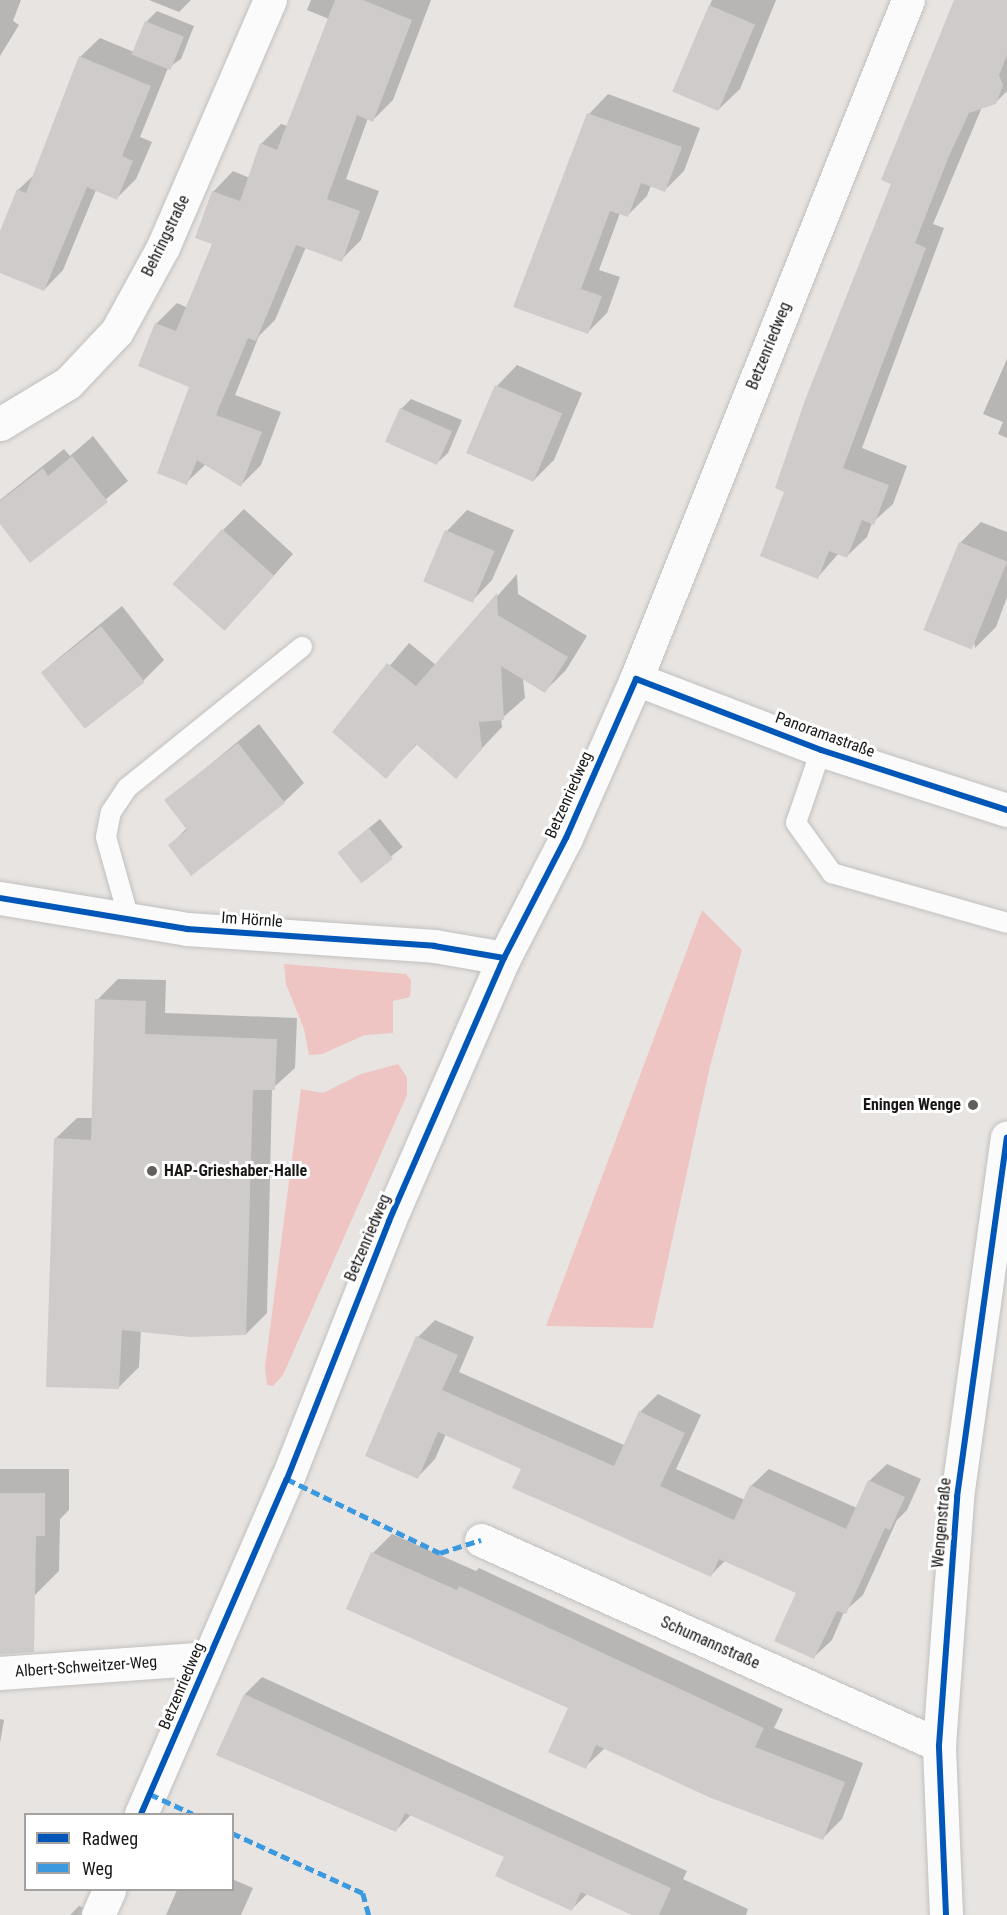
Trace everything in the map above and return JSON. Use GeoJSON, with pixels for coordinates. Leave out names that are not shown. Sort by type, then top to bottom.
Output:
{"type":"FeatureCollection","features":[{"type":"Feature","properties":{"kind":"street","name":"Behringstraße"},"geometry":{"type":"LineString","coordinates":[[0,424],[68,383],[117,331],[164,247],[270,0]]}},
{"type":"Feature","properties":{"kind":"street","name":"Betzenriedweg"},"geometry":{"type":"LineString","coordinates":[[142,1813],[287,1479],[389,1221],[504,958],[566,838],[636,679],[908,0]]}},
{"type":"Feature","properties":{"kind":"street","name":"Panoramastraße"},"geometry":{"type":"LineString","coordinates":[[636,679],[821,750],[1007,810]]}},
{"type":"Feature","properties":{"kind":"street","name":"Im Hörnle"},"geometry":{"type":"LineString","coordinates":[[0,898],[187,929],[434,946],[504,958]]}},
{"type":"Feature","properties":{"kind":"street","name":"Wengenstraße"},"geometry":{"type":"LineString","coordinates":[[946,1915],[939,1745],[957,1497],[1007,1137]]}},
{"type":"Feature","properties":{"kind":"street","name":"Schumannstraße"},"geometry":{"type":"LineString","coordinates":[[481,1540],[939,1745]]}},
{"type":"Feature","properties":{"kind":"street","name":"Albert-Schweitzer-Weg"},"geometry":{"type":"LineString","coordinates":[[0,1673],[208,1658]]}},
{"type":"Feature","properties":{"kind":"street"},"geometry":{"type":"LineString","coordinates":[[98,1915],[109,1891]]}},
{"type":"Feature","properties":{"kind":"lane"},"geometry":{"type":"LineString","coordinates":[[129,919],[106,837],[111,812],[127,788],[302,647]]}},
{"type":"Feature","properties":{"kind":"lane"},"geometry":{"type":"LineString","coordinates":[[821,750],[796,823],[832,873],[1007,923]]}},
{"type":"Feature","properties":{"kind":"shaded area"},"geometry":{"type":"Polygon","coordinates":[[[702,910],[742,950],[710,1066],[653,1328],[546,1326],[702,910]]]}},
{"type":"Feature","properties":{"kind":"shaded area"},"geometry":{"type":"Polygon","coordinates":[[[284,964],[406,974],[411,980],[410,997],[393,1001],[393,1033],[365,1035],[322,1054],[309,1055],[304,1029],[286,984],[284,964]]]}},
{"type":"Feature","properties":{"kind":"shaded area"},"geometry":{"type":"Polygon","coordinates":[[[398,1064],[407,1077],[407,1095],[283,1375],[273,1386],[267,1385],[265,1367],[301,1089],[323,1093],[361,1074],[398,1064]]]}},
{"type":"Feature","properties":{"kind":"building"},"geometry":{"type":"Polygon","coordinates":[[[335,0],[363,0],[412,20],[373,122],[357,115],[327,199],[360,211],[342,262],[296,245],[256,341],[248,338],[216,415],[262,432],[241,487],[197,460],[187,485],[157,473],[189,387],[138,366],[155,323],[176,331],[212,244],[195,238],[212,191],[240,201],[260,143],[277,150],[335,0]]]}},
{"type":"Feature","properties":{"kind":"building"},"geometry":{"type":"Polygon","coordinates":[[[954,0],[1007,0],[1007,55],[999,75],[1003,85],[996,104],[969,113],[949,156],[915,243],[926,248],[843,468],[889,485],[874,525],[862,520],[847,558],[829,551],[818,579],[760,556],[784,492],[775,488],[805,400],[891,184],[881,180],[954,0]]]}},
{"type":"Feature","properties":{"kind":"building"},"geometry":{"type":"Polygon","coordinates":[[[709,5],[755,25],[718,111],[672,92],[709,5]]]}},
{"type":"Feature","properties":{"kind":"building"},"geometry":{"type":"Polygon","coordinates":[[[145,21],[184,37],[170,70],[132,54],[145,21]]]}},
{"type":"Feature","properties":{"kind":"building"},"geometry":{"type":"Polygon","coordinates":[[[79,56],[151,86],[122,156],[133,161],[117,200],[87,187],[44,291],[0,273],[0,231],[17,189],[26,193],[79,56]]]}},
{"type":"Feature","properties":{"kind":"building"},"geometry":{"type":"Polygon","coordinates":[[[587,113],[682,147],[665,192],[641,183],[628,217],[610,211],[581,289],[602,296],[588,334],[513,307],[587,113]]]}},
{"type":"Feature","properties":{"kind":"building"},"geometry":{"type":"Polygon","coordinates":[[[495,385],[562,414],[533,482],[466,453],[495,385]]]}},
{"type":"Feature","properties":{"kind":"building"},"geometry":{"type":"Polygon","coordinates":[[[400,408],[452,431],[437,465],[385,442],[400,408]]]}},
{"type":"Feature","properties":{"kind":"building"},"geometry":{"type":"Polygon","coordinates":[[[72,456],[108,502],[30,563],[0,524],[0,501],[43,468],[48,476],[72,456]]]}},
{"type":"Feature","properties":{"kind":"building"},"geometry":{"type":"Polygon","coordinates":[[[222,529],[274,576],[225,631],[172,584],[222,529]]]}},
{"type":"Feature","properties":{"kind":"building"},"geometry":{"type":"Polygon","coordinates":[[[445,530],[495,551],[473,603],[423,582],[445,530]]]}},
{"type":"Feature","properties":{"kind":"building"},"geometry":{"type":"Polygon","coordinates":[[[959,542],[1007,561],[972,650],[923,630],[959,542]]]}},
{"type":"Feature","properties":{"kind":"building"},"geometry":{"type":"Polygon","coordinates":[[[497,593],[498,615],[568,657],[545,693],[501,666],[504,720],[479,722],[482,749],[456,779],[416,744],[386,779],[332,732],[387,663],[416,686],[497,593]]]}},
{"type":"Feature","properties":{"kind":"building"},"geometry":{"type":"Polygon","coordinates":[[[101,626],[145,682],[85,729],[41,673],[101,626]]]}},
{"type":"Feature","properties":{"kind":"building"},"geometry":{"type":"Polygon","coordinates":[[[238,743],[285,803],[191,876],[168,845],[187,830],[164,800],[238,743]]]}},
{"type":"Feature","properties":{"kind":"building"},"geometry":{"type":"Polygon","coordinates":[[[369,828],[393,859],[361,883],[337,853],[369,828]]]}},
{"type":"Feature","properties":{"kind":"building","name":"HAP-Grieshaber-Halle"},"geometry":{"type":"Polygon","coordinates":[[[95,999],[146,1001],[145,1034],[277,1039],[275,1090],[253,1090],[246,1335],[190,1337],[122,1330],[119,1389],[46,1387],[54,1138],[91,1140],[95,999]]]}},
{"type":"Feature","properties":{"kind":"building"},"geometry":{"type":"Polygon","coordinates":[[[416,1336],[458,1355],[442,1390],[614,1466],[639,1411],[685,1433],[660,1486],[734,1520],[750,1485],[846,1529],[868,1480],[905,1497],[890,1530],[885,1528],[846,1614],[837,1611],[814,1659],[774,1641],[796,1593],[719,1559],[711,1577],[512,1488],[521,1469],[438,1432],[418,1479],[365,1456],[416,1336]]]}},
{"type":"Feature","properties":{"kind":"building"},"geometry":{"type":"Polygon","coordinates":[[[0,1493],[45,1493],[45,1536],[36,1536],[34,1652],[0,1654],[0,1493]]]}},
{"type":"Feature","properties":{"kind":"building"},"geometry":{"type":"Polygon","coordinates":[[[371,1552],[457,1590],[459,1586],[764,1728],[755,1747],[845,1782],[823,1840],[711,1798],[596,1745],[586,1769],[548,1752],[568,1708],[346,1609],[371,1552]]]}},
{"type":"Feature","properties":{"kind":"building"},"geometry":{"type":"Polygon","coordinates":[[[244,1694],[671,1888],[659,1915],[632,1915],[581,1892],[572,1911],[495,1876],[504,1857],[405,1813],[396,1832],[216,1755],[244,1694]]]}},
{"type":"Feature","properties":{"kind":"marked path"},"geometry":{"type":"LineString","coordinates":[[287,1479],[440,1553],[481,1540]]}},
{"type":"Feature","properties":{"kind":"marked path"},"geometry":{"type":"LineString","coordinates":[[150,1794],[191,1813]]}},
{"type":"Feature","properties":{"kind":"marked path"},"geometry":{"type":"LineString","coordinates":[[234,1834],[363,1893],[369,1915]]}},
{"type":"Feature","properties":{"kind":"cycle path"},"geometry":{"type":"LineString","coordinates":[[141,1813],[287,1479],[389,1221],[504,958],[566,838],[636,679],[821,750],[1007,810]]}},
{"type":"Feature","properties":{"kind":"cycle path"},"geometry":{"type":"LineString","coordinates":[[0,898],[187,929],[434,946],[504,958]]}},
{"type":"Feature","properties":{"kind":"cycle path"},"geometry":{"type":"LineString","coordinates":[[946,1915],[939,1745],[957,1497],[1007,1137]]}},
{"type":"Feature","properties":{"kind":"place","name":"Eningen Wenge"},"geometry":{"type":"Point","coordinates":[973,1105]}},
{"type":"Feature","properties":{"kind":"place","name":"HAP-Grieshaber-Halle"},"geometry":{"type":"Point","coordinates":[152,1171]}}]}
